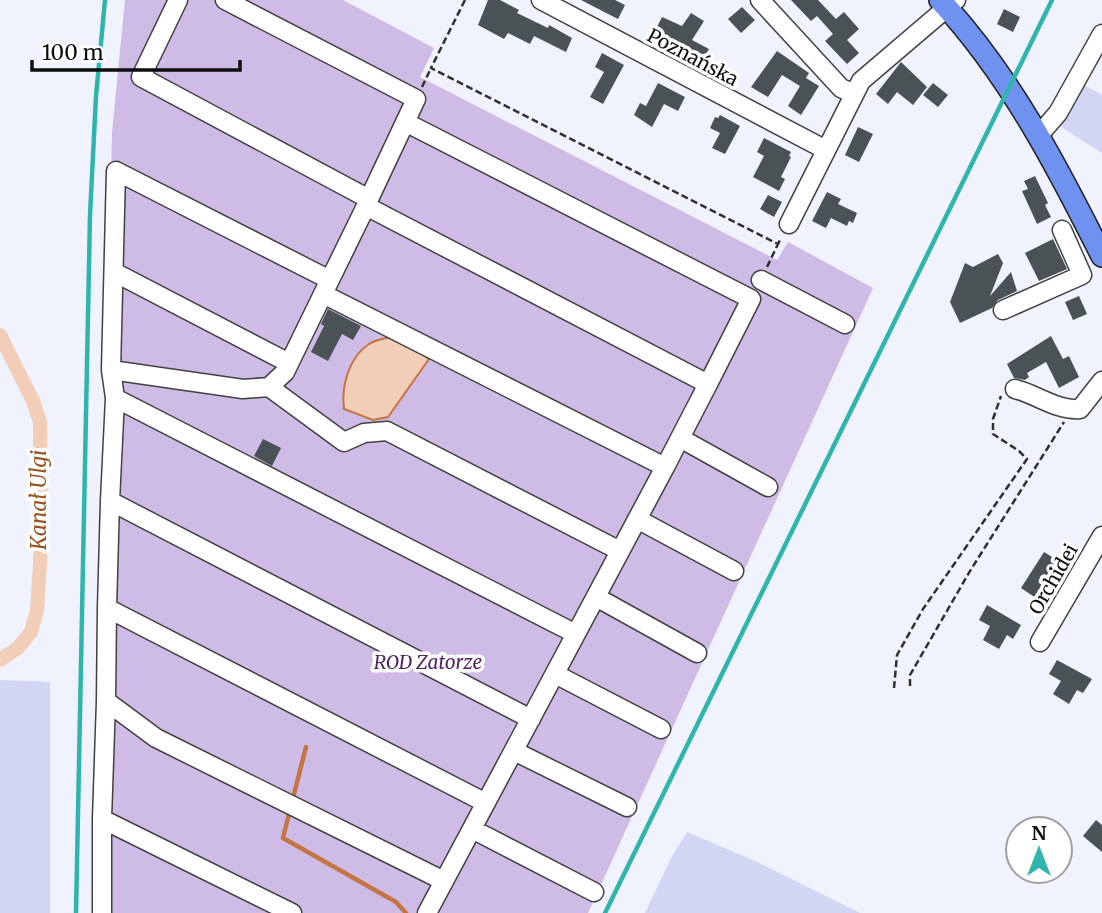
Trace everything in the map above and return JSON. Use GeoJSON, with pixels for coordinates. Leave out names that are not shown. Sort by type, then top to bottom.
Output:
{"type":"FeatureCollection","features":[{"type":"Feature","properties":{"kind":"main road"},"geometry":{"type":"LineString","coordinates":[[948,3],[996,70],[1038,136],[1102,256]]}},
{"type":"Feature","properties":{"kind":"street"},"geometry":{"type":"LineString","coordinates":[[178,0],[141,78],[367,203],[708,384]]}},
{"type":"Feature","properties":{"kind":"street"},"geometry":{"type":"LineString","coordinates":[[111,370],[243,389],[269,387],[285,372],[416,99],[225,0]]}},
{"type":"Feature","properties":{"kind":"street","name":"Poznańska"},"geometry":{"type":"LineString","coordinates":[[541,0],[826,150]]}},
{"type":"Feature","properties":{"kind":"street"},"geometry":{"type":"LineString","coordinates":[[760,0],[841,88],[854,94]]}},
{"type":"Feature","properties":{"kind":"street"},"geometry":{"type":"LineString","coordinates":[[789,224],[861,81],[948,3]]}},
{"type":"Feature","properties":{"kind":"street"},"geometry":{"type":"LineString","coordinates":[[1038,136],[1058,113],[1102,34]]}},
{"type":"Feature","properties":{"kind":"street"},"geometry":{"type":"LineString","coordinates":[[405,122],[756,290],[845,324]]}},
{"type":"Feature","properties":{"kind":"street"},"geometry":{"type":"LineString","coordinates":[[102,913],[107,608],[115,398],[111,370],[116,172],[665,467]]}},
{"type":"Feature","properties":{"kind":"street"},"geometry":{"type":"LineString","coordinates":[[1003,310],[1082,275],[1062,230]]}},
{"type":"Feature","properties":{"kind":"street"},"geometry":{"type":"LineString","coordinates":[[114,272],[289,363]]}},
{"type":"Feature","properties":{"kind":"street"},"geometry":{"type":"LineString","coordinates":[[427,913],[665,467],[756,290]]}},
{"type":"Feature","properties":{"kind":"street"},"geometry":{"type":"LineString","coordinates":[[1015,389],[1072,410],[1080,409],[1102,381]]}},
{"type":"Feature","properties":{"kind":"street"},"geometry":{"type":"LineString","coordinates":[[269,387],[344,442],[364,433],[387,431],[620,551]]}},
{"type":"Feature","properties":{"kind":"street"},"geometry":{"type":"LineString","coordinates":[[115,398],[576,634]]}},
{"type":"Feature","properties":{"kind":"street"},"geometry":{"type":"LineString","coordinates":[[680,438],[768,487]]}},
{"type":"Feature","properties":{"kind":"street"},"geometry":{"type":"LineString","coordinates":[[110,500],[531,719]]}},
{"type":"Feature","properties":{"kind":"street"},"geometry":{"type":"LineString","coordinates":[[637,519],[734,571]]}},
{"type":"Feature","properties":{"kind":"street","name":"Orchidei"},"geometry":{"type":"LineString","coordinates":[[1040,642],[1102,536]]}},
{"type":"Feature","properties":{"kind":"street"},"geometry":{"type":"LineString","coordinates":[[596,597],[696,653]]}},
{"type":"Feature","properties":{"kind":"street"},"geometry":{"type":"LineString","coordinates":[[107,608],[486,803]]}},
{"type":"Feature","properties":{"kind":"street"},"geometry":{"type":"LineString","coordinates":[[555,674],[660,729]]}},
{"type":"Feature","properties":{"kind":"street"},"geometry":{"type":"LineString","coordinates":[[106,701],[156,738],[444,881]]}},
{"type":"Feature","properties":{"kind":"street"},"geometry":{"type":"LineString","coordinates":[[514,751],[627,807]]}},
{"type":"Feature","properties":{"kind":"street"},"geometry":{"type":"LineString","coordinates":[[102,819],[292,913]]}},
{"type":"Feature","properties":{"kind":"street"},"geometry":{"type":"LineString","coordinates":[[472,829],[594,892]]}},
{"type":"Feature","properties":{"kind":"path"},"geometry":{"type":"LineString","coordinates":[[416,99],[465,0]]}},
{"type":"Feature","properties":{"kind":"path"},"geometry":{"type":"LineString","coordinates":[[431,68],[778,244],[789,224]]}},
{"type":"Feature","properties":{"kind":"path"},"geometry":{"type":"LineString","coordinates":[[894,688],[897,655],[923,609],[1027,459],[1019,450],[993,434],[993,419],[1003,390],[1009,384],[1015,389]]}},
{"type":"Feature","properties":{"kind":"path"},"geometry":{"type":"LineString","coordinates":[[910,686],[910,675],[970,570],[1072,410]]}},
{"type":"Feature","properties":{"kind":"shaded area"},"geometry":{"type":"Polygon","coordinates":[[[1082,84],[1102,95],[1102,153],[1061,127],[1082,84]]]}},
{"type":"Feature","properties":{"kind":"shaded area"},"geometry":{"type":"Polygon","coordinates":[[[396,336],[429,359],[388,417],[373,420],[344,409],[345,382],[356,356],[372,342],[396,336]]]}},
{"type":"Feature","properties":{"kind":"shaded area"},"geometry":{"type":"Polygon","coordinates":[[[0,680],[50,682],[50,913],[0,913],[0,680]]]}},
{"type":"Feature","properties":{"kind":"shaded area"},"geometry":{"type":"Polygon","coordinates":[[[687,832],[757,862],[860,913],[645,913],[671,858],[687,832]]]}},
{"type":"Feature","properties":{"kind":"green space","name":"ROD Zatorze"},"geometry":{"type":"Polygon","coordinates":[[[125,0],[343,0],[434,48],[420,77],[777,260],[788,242],[873,288],[588,913],[96,913],[112,132],[125,0]]]}},
{"type":"Feature","properties":{"kind":"building"},"geometry":{"type":"Polygon","coordinates":[[[488,0],[500,0],[519,10],[517,13],[548,28],[549,25],[572,38],[566,52],[534,36],[530,44],[508,33],[504,39],[478,25],[488,0]]]}},
{"type":"Feature","properties":{"kind":"building"},"geometry":{"type":"Polygon","coordinates":[[[581,0],[615,0],[625,5],[618,19],[581,0]]]}},
{"type":"Feature","properties":{"kind":"building"},"geometry":{"type":"Polygon","coordinates":[[[791,0],[818,0],[836,19],[844,12],[859,29],[847,40],[859,53],[847,64],[825,41],[833,34],[817,16],[811,21],[791,0]]]}},
{"type":"Feature","properties":{"kind":"building"},"geometry":{"type":"Polygon","coordinates":[[[742,7],[755,20],[741,33],[728,19],[742,7]]]}},
{"type":"Feature","properties":{"kind":"building"},"geometry":{"type":"Polygon","coordinates":[[[1004,9],[1020,17],[1013,32],[997,24],[1004,9]]]}},
{"type":"Feature","properties":{"kind":"building"},"geometry":{"type":"Polygon","coordinates":[[[691,13],[704,21],[692,40],[709,49],[701,63],[652,37],[662,17],[682,26],[691,13]]]}},
{"type":"Feature","properties":{"kind":"building"},"geometry":{"type":"Polygon","coordinates":[[[777,51],[809,73],[806,78],[819,86],[801,115],[788,106],[800,86],[782,75],[768,97],[751,87],[777,51]]]}},
{"type":"Feature","properties":{"kind":"building"},"geometry":{"type":"Polygon","coordinates":[[[602,53],[624,65],[603,104],[590,97],[604,72],[595,67],[602,53]]]}},
{"type":"Feature","properties":{"kind":"building"},"geometry":{"type":"Polygon","coordinates":[[[901,62],[927,87],[913,105],[897,92],[888,104],[876,94],[901,62]]]}},
{"type":"Feature","properties":{"kind":"building"},"geometry":{"type":"Polygon","coordinates":[[[658,83],[685,97],[678,111],[664,104],[652,127],[634,115],[640,103],[646,106],[658,83]]]}},
{"type":"Feature","properties":{"kind":"building"},"geometry":{"type":"Polygon","coordinates":[[[933,83],[948,95],[938,107],[923,95],[933,83]]]}},
{"type":"Feature","properties":{"kind":"building"},"geometry":{"type":"Polygon","coordinates":[[[720,115],[740,126],[725,154],[712,148],[720,133],[710,128],[715,117],[720,115]]]}},
{"type":"Feature","properties":{"kind":"building"},"geometry":{"type":"Polygon","coordinates":[[[858,127],[873,134],[859,162],[845,155],[858,127]]]}},
{"type":"Feature","properties":{"kind":"building"},"geometry":{"type":"Polygon","coordinates":[[[764,138],[791,152],[781,177],[785,179],[779,191],[753,177],[764,156],[757,152],[764,138]]]}},
{"type":"Feature","properties":{"kind":"building"},"geometry":{"type":"Polygon","coordinates":[[[1035,176],[1048,203],[1045,205],[1051,217],[1037,224],[1022,191],[1028,189],[1024,181],[1035,176]]]}},
{"type":"Feature","properties":{"kind":"building"},"geometry":{"type":"Polygon","coordinates":[[[827,192],[841,199],[838,204],[857,213],[853,223],[849,221],[847,226],[831,218],[826,228],[812,221],[827,192]]]}},
{"type":"Feature","properties":{"kind":"building"},"geometry":{"type":"Polygon","coordinates":[[[768,195],[782,202],[774,217],[760,209],[768,195]]]}},
{"type":"Feature","properties":{"kind":"building"},"geometry":{"type":"Polygon","coordinates":[[[1053,239],[1067,269],[1039,281],[1025,253],[1053,239]]]}},
{"type":"Feature","properties":{"kind":"building"},"geometry":{"type":"Polygon","coordinates":[[[998,254],[1003,263],[990,296],[1011,272],[1017,291],[998,300],[992,308],[960,323],[950,302],[965,263],[973,267],[998,254]]]}},
{"type":"Feature","properties":{"kind":"building"},"geometry":{"type":"Polygon","coordinates":[[[1079,296],[1087,314],[1073,320],[1065,302],[1079,296]]]}},
{"type":"Feature","properties":{"kind":"building"},"geometry":{"type":"Polygon","coordinates":[[[328,309],[361,326],[353,340],[342,334],[328,361],[311,352],[324,326],[321,324],[328,309]]]}},
{"type":"Feature","properties":{"kind":"building"},"geometry":{"type":"Polygon","coordinates":[[[1051,336],[1063,359],[1069,356],[1079,377],[1059,388],[1046,362],[1027,373],[1029,377],[1025,380],[1014,378],[1007,364],[1051,336]]]}},
{"type":"Feature","properties":{"kind":"building"},"geometry":{"type":"Polygon","coordinates":[[[263,439],[281,448],[272,466],[254,456],[263,439]]]}},
{"type":"Feature","properties":{"kind":"building"},"geometry":{"type":"Polygon","coordinates":[[[1044,552],[1057,560],[1036,598],[1021,588],[1044,552]]]}},
{"type":"Feature","properties":{"kind":"building"},"geometry":{"type":"Polygon","coordinates":[[[987,605],[1021,625],[1013,639],[1007,635],[999,649],[983,640],[990,626],[979,620],[987,605]]]}},
{"type":"Feature","properties":{"kind":"building"},"geometry":{"type":"Polygon","coordinates":[[[1057,660],[1092,679],[1083,693],[1077,690],[1069,704],[1053,694],[1061,681],[1049,674],[1057,660]]]}},
{"type":"Feature","properties":{"kind":"building"},"geometry":{"type":"Polygon","coordinates":[[[1096,820],[1102,825],[1102,852],[1083,836],[1096,820]]]}},
{"type":"Feature","properties":{"kind":"waterway","name":"Kanał Ulgi"},"geometry":{"type":"LineString","coordinates":[[0,335],[33,401],[40,422],[41,547],[37,611],[31,632],[18,648],[0,660]]}},
{"type":"Feature","properties":{"kind":"waterway"},"geometry":{"type":"LineString","coordinates":[[292,802],[306,747]]}},
{"type":"Feature","properties":{"kind":"waterway"},"geometry":{"type":"LineString","coordinates":[[290,810],[283,838],[396,902],[406,913]]}},
{"type":"Feature","properties":{"kind":"railway"},"geometry":{"type":"LineString","coordinates":[[76,913],[90,215],[96,96],[105,0]]}},
{"type":"Feature","properties":{"kind":"railway"},"geometry":{"type":"LineString","coordinates":[[605,913],[1052,0]]}}]}
